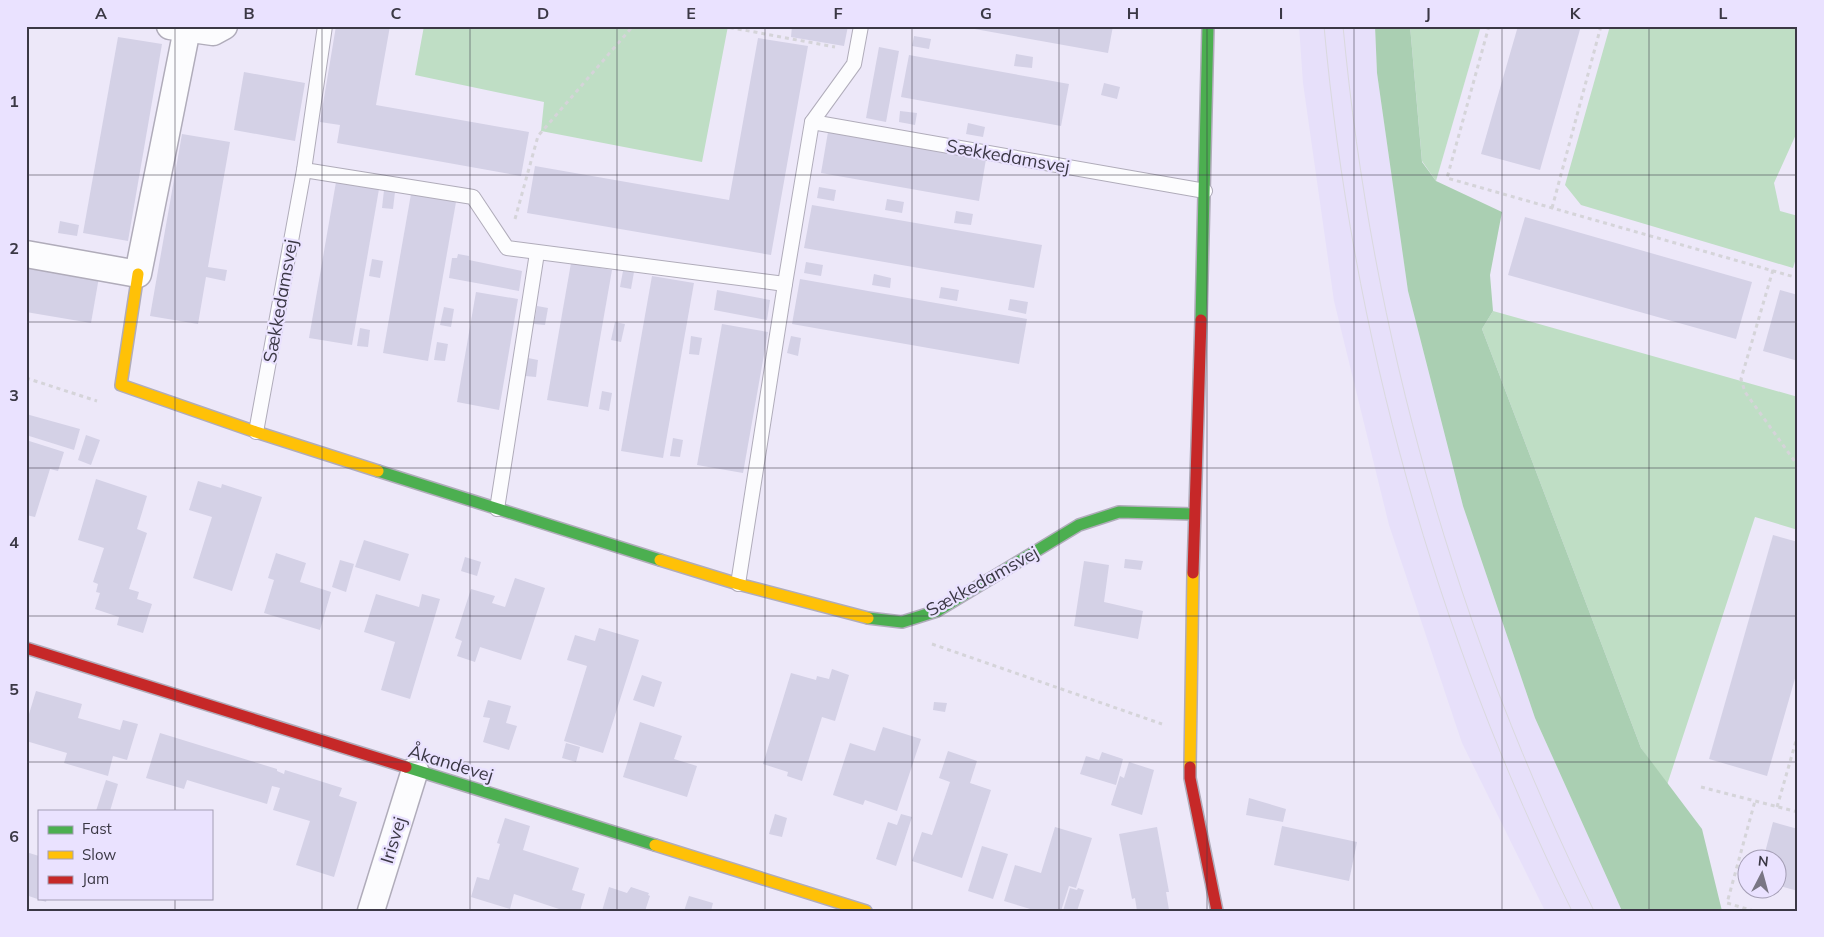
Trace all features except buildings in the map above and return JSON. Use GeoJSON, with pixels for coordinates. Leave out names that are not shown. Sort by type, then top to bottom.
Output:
{"type":"FeatureCollection","features":[{"type":"Feature","properties":{"kind":"street","name":"Sækkedamsvej"},"geometry":{"type":"LineString","coordinates":[[224,26],[213,32],[178,28],[121,385],[256,432],[497,509],[738,584],[864,618],[902,622],[937,610],[1079,525],[1119,512],[1194,514]]}},
{"type":"Feature","properties":{"kind":"street"},"geometry":{"type":"LineString","coordinates":[[1208,26],[1205,191],[1194,514],[1190,778],[1217,911]]}},
{"type":"Feature","properties":{"kind":"street"},"geometry":{"type":"LineString","coordinates":[[26,254],[138,274]]}},
{"type":"Feature","properties":{"kind":"street","name":"Åkandevej"},"geometry":{"type":"LineString","coordinates":[[26,648],[866,911]]}},
{"type":"Feature","properties":{"kind":"street","name":"Irisvej"},"geometry":{"type":"LineString","coordinates":[[371,911],[415,770]]}},
{"type":"Feature","properties":{"kind":"lane","name":"Sækkedamsvej"},"geometry":{"type":"LineString","coordinates":[[256,432],[304,170],[325,26]]}},
{"type":"Feature","properties":{"kind":"lane"},"geometry":{"type":"LineString","coordinates":[[738,584],[784,284],[812,122],[854,64],[861,26]]}},
{"type":"Feature","properties":{"kind":"lane","name":"Sækkedamsvej"},"geometry":{"type":"LineString","coordinates":[[812,122],[1205,191]]}},
{"type":"Feature","properties":{"kind":"lane"},"geometry":{"type":"LineString","coordinates":[[304,170],[473,197],[506,248],[784,284]]}},
{"type":"Feature","properties":{"kind":"lane"},"geometry":{"type":"LineString","coordinates":[[497,509],[537,253]]}},
{"type":"Feature","properties":{"kind":"path"},"geometry":{"type":"LineString","coordinates":[[506,248],[538,136],[633,26]]}},
{"type":"Feature","properties":{"kind":"path"},"geometry":{"type":"LineString","coordinates":[[722,26],[836,48],[854,64]]}},
{"type":"Feature","properties":{"kind":"path"},"geometry":{"type":"LineString","coordinates":[[1489,26],[1447,178],[1798,278]]}},
{"type":"Feature","properties":{"kind":"path"},"geometry":{"type":"LineString","coordinates":[[1552,208],[1601,26]]}},
{"type":"Feature","properties":{"kind":"path"},"geometry":{"type":"LineString","coordinates":[[1773,270],[1741,379],[1745,392],[1798,466]]}},
{"type":"Feature","properties":{"kind":"path"},"geometry":{"type":"LineString","coordinates":[[926,641],[1191,734]]}},
{"type":"Feature","properties":{"kind":"path"},"geometry":{"type":"LineString","coordinates":[[1777,807],[1798,734]]}},
{"type":"Feature","properties":{"kind":"path"},"geometry":{"type":"LineString","coordinates":[[1700,787],[1798,812]]}},
{"type":"Feature","properties":{"kind":"path"},"geometry":{"type":"LineString","coordinates":[[1754,911],[1728,903],[1755,801]]}},
{"type":"Feature","properties":{"kind":"shaded area"},"geometry":{"type":"Polygon","coordinates":[[[1299,26],[1375,26],[1377,73],[1408,291],[1463,506],[1535,718],[1622,911],[1545,911],[1462,743],[1389,525],[1334,301],[1303,83],[1299,26]]]}},
{"type":"Feature","properties":{"kind":"green space"},"geometry":{"type":"Polygon","coordinates":[[[424,26],[728,26],[702,162],[541,131],[544,102],[415,75],[424,26]]]}},
{"type":"Feature","properties":{"kind":"green space"},"geometry":{"type":"Polygon","coordinates":[[[1375,26],[1410,26],[1422,162],[1436,181],[1502,212],[1490,275],[1493,311],[1482,329],[1641,748],[1702,829],[1722,911],[1622,911],[1535,718],[1463,506],[1408,291],[1377,73],[1375,26]]]}},
{"type":"Feature","properties":{"kind":"green space"},"geometry":{"type":"Polygon","coordinates":[[[1410,26],[1481,26],[1436,181],[1422,161],[1410,26]]]}},
{"type":"Feature","properties":{"kind":"green space"},"geometry":{"type":"Polygon","coordinates":[[[1610,26],[1798,26],[1798,130],[1774,183],[1780,211],[1798,216],[1798,252],[1793,268],[1581,205],[1565,185],[1610,26]]]}},
{"type":"Feature","properties":{"kind":"green space"},"geometry":{"type":"Polygon","coordinates":[[[1493,311],[1798,397],[1798,530],[1755,517],[1667,785],[1641,748],[1482,329],[1493,311]]]}},
{"type":"Feature","properties":{"kind":"tram line"},"geometry":{"type":"LineString","coordinates":[[1324,26],[1337,141],[1355,255],[1379,368],[1407,480],[1441,590],[1479,699],[1523,806],[1572,911]]}},
{"type":"Feature","properties":{"kind":"tram line"},"geometry":{"type":"LineString","coordinates":[[1343,26],[1356,142],[1375,256],[1399,369],[1428,480],[1462,590],[1501,698],[1545,805],[1594,911]]}},
{"type":"Feature","properties":{"kind":"traffic: fast"},"geometry":{"type":"LineString","coordinates":[[1201,320],[1208,26]]}},
{"type":"Feature","properties":{"kind":"traffic: fast"},"geometry":{"type":"LineString","coordinates":[[378,471],[660,560]]}},
{"type":"Feature","properties":{"kind":"traffic: fast"},"geometry":{"type":"LineString","coordinates":[[868,618],[902,622],[937,611],[1079,525],[1119,512],[1194,514]]}},
{"type":"Feature","properties":{"kind":"traffic: fast"},"geometry":{"type":"LineString","coordinates":[[406,767],[655,845]]}},
{"type":"Feature","properties":{"kind":"traffic: slow"},"geometry":{"type":"LineString","coordinates":[[138,274],[121,385],[256,432],[378,471]]}},
{"type":"Feature","properties":{"kind":"traffic: slow"},"geometry":{"type":"LineString","coordinates":[[660,560],[738,584],[868,618]]}},
{"type":"Feature","properties":{"kind":"traffic: slow"},"geometry":{"type":"LineString","coordinates":[[1190,767],[1193,573]]}},
{"type":"Feature","properties":{"kind":"traffic: slow"},"geometry":{"type":"LineString","coordinates":[[655,845],[866,911]]}},
{"type":"Feature","properties":{"kind":"traffic: jam"},"geometry":{"type":"LineString","coordinates":[[1193,573],[1201,320]]}},
{"type":"Feature","properties":{"kind":"traffic: jam"},"geometry":{"type":"LineString","coordinates":[[26,648],[406,767]]}},
{"type":"Feature","properties":{"kind":"traffic: jam"},"geometry":{"type":"LineString","coordinates":[[1190,767],[1190,778],[1217,911]]}}]}
